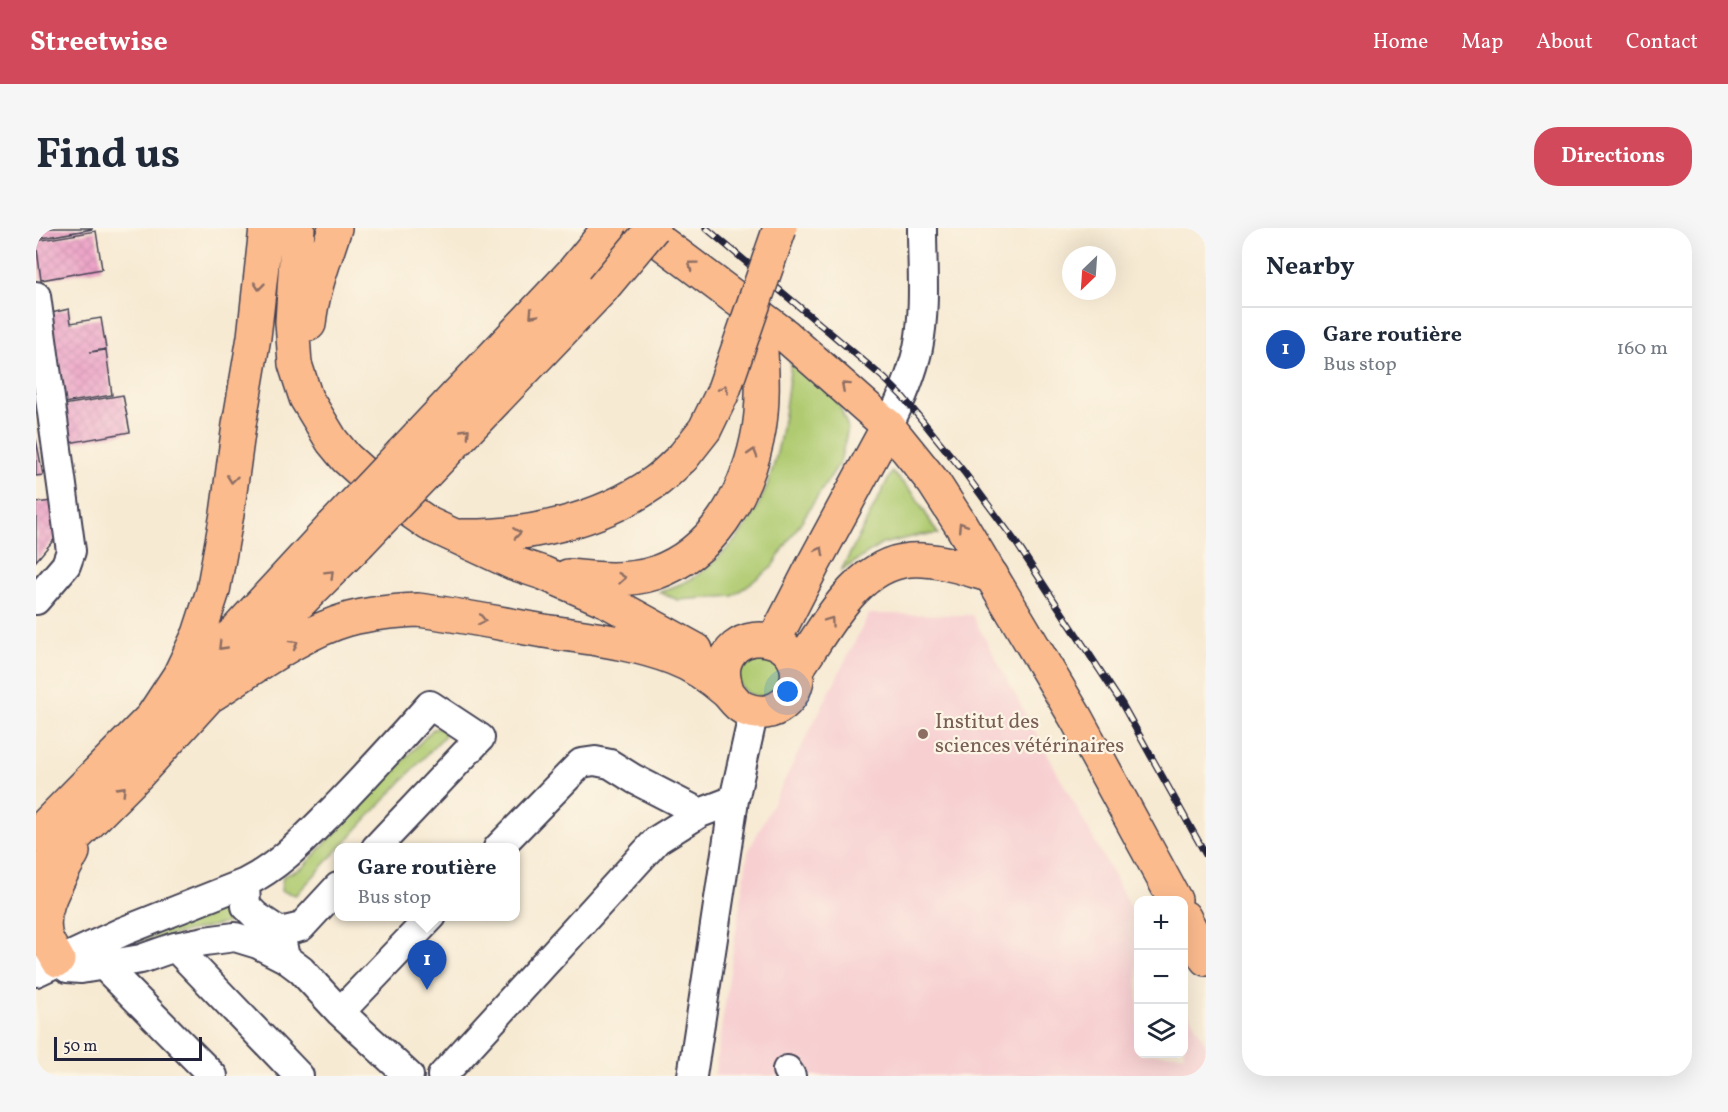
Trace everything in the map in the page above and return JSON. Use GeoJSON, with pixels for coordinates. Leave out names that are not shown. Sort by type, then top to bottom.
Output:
{"type":"FeatureCollection","features":[{"type":"Feature","properties":{"kind":"main road"},"geometry":{"type":"LineString","coordinates":[[150,720],[179,676],[199,634],[213,591],[254,337],[266,228]]}},
{"type":"Feature","properties":{"kind":"main road"},"geometry":{"type":"LineString","coordinates":[[298,228],[292,322],[295,364],[306,398],[332,441],[346,458],[386,494],[429,524],[513,563],[543,573],[608,601],[726,679]]}},
{"type":"Feature","properties":{"kind":"main road"},"geometry":{"type":"LineString","coordinates":[[321,422],[313,398],[310,379],[308,348],[310,312],[335,228]]}},
{"type":"Feature","properties":{"kind":"main road"},"geometry":{"type":"LineString","coordinates":[[414,464],[609,228]]}},
{"type":"Feature","properties":{"kind":"main road"},"geometry":{"type":"LineString","coordinates":[[642,228],[820,364],[888,426],[934,483],[1076,718],[1173,896]]}},
{"type":"Feature","properties":{"kind":"main road"},"geometry":{"type":"LineString","coordinates":[[36,835],[150,720],[346,535],[414,464],[602,289],[653,228]]}},
{"type":"Feature","properties":{"kind":"main road"},"geometry":{"type":"LineString","coordinates":[[459,536],[484,536],[536,530],[590,515],[622,501],[655,482],[683,457],[705,429],[723,392],[780,228]]}},
{"type":"Feature","properties":{"kind":"main road"},"geometry":{"type":"LineString","coordinates":[[543,573],[604,579],[629,578],[653,573],[675,565],[697,550],[717,528],[733,505],[746,477],[757,440],[761,374],[759,316]]}},
{"type":"Feature","properties":{"kind":"main road"},"geometry":{"type":"LineString","coordinates":[[774,641],[888,426]]}},
{"type":"Feature","properties":{"kind":"main road"},"geometry":{"type":"LineString","coordinates":[[36,876],[208,697],[346,535]]}},
{"type":"Feature","properties":{"kind":"main road"},"geometry":{"type":"LineString","coordinates":[[797,669],[850,592],[868,576],[890,564],[911,560],[940,563],[992,576]]}},
{"type":"Feature","properties":{"kind":"main road"},"geometry":{"type":"LineString","coordinates":[[208,697],[309,636],[348,619],[388,612],[418,610],[639,647],[676,659],[702,673],[726,679]]}},
{"type":"Feature","properties":{"kind":"main road"},"geometry":{"type":"LineString","coordinates":[[762,638],[785,647],[793,657],[797,669],[794,692],[787,701],[766,712],[744,708],[734,701],[726,679],[729,654],[738,645],[762,638]]}},
{"type":"Feature","properties":{"kind":"main road"},"geometry":{"type":"LineString","coordinates":[[47,966],[47,939],[43,923],[45,908],[88,824]]}},
{"type":"Feature","properties":{"kind":"main road"},"geometry":{"type":"LineString","coordinates":[[1188,925],[1206,959]]}},
{"type":"Feature","properties":{"kind":"street"},"geometry":{"type":"LineString","coordinates":[[888,426],[903,397],[918,347],[923,300],[922,228]]}},
{"type":"Feature","properties":{"kind":"street"},"geometry":{"type":"LineString","coordinates":[[36,296],[71,551],[66,565],[36,600]]}},
{"type":"Feature","properties":{"kind":"street"},"geometry":{"type":"LineString","coordinates":[[47,966],[124,931],[267,872],[305,838],[368,774],[430,705],[480,738],[381,843]]}},
{"type":"Feature","properties":{"kind":"street"},"geometry":{"type":"LineString","coordinates":[[692,1076],[734,800],[754,711]]}},
{"type":"Feature","properties":{"kind":"street"},"geometry":{"type":"LineString","coordinates":[[503,843],[581,763],[595,761],[610,764],[700,813]]}},
{"type":"Feature","properties":{"kind":"street"},"geometry":{"type":"LineString","coordinates":[[442,1076],[657,840],[700,813],[734,800]]}},
{"type":"Feature","properties":{"kind":"street"},"geometry":{"type":"LineString","coordinates":[[245,883],[246,906],[283,945],[301,970],[340,1012],[409,1076]]}},
{"type":"Feature","properties":{"kind":"street"},"geometry":{"type":"LineString","coordinates":[[47,966],[81,969],[104,966],[141,959],[175,947],[205,940],[235,938],[258,944],[283,945],[334,892]]}},
{"type":"Feature","properties":{"kind":"street"},"geometry":{"type":"LineString","coordinates":[[340,1012],[427,921]]}},
{"type":"Feature","properties":{"kind":"street"},"geometry":{"type":"LineString","coordinates":[[175,947],[299,1076]]}},
{"type":"Feature","properties":{"kind":"street"},"geometry":{"type":"LineString","coordinates":[[104,966],[213,1076]]}},
{"type":"Feature","properties":{"kind":"shaded area","name":"Institut des sciences vétérinaires"},"geometry":{"type":"Polygon","coordinates":[[[869,614],[972,615],[1134,914],[1134,1058],[1188,1058],[1188,1011],[1206,1045],[1206,1076],[714,1076],[748,852],[869,614]]]}},
{"type":"Feature","properties":{"kind":"green space"},"geometry":{"type":"Polygon","coordinates":[[[791,363],[837,399],[848,428],[840,462],[771,568],[733,596],[678,600],[659,592],[689,580],[706,569],[742,531],[756,510],[774,464],[780,439],[791,363]]]}},
{"type":"Feature","properties":{"kind":"green space"},"geometry":{"type":"Polygon","coordinates":[[[892,472],[914,494],[938,534],[920,535],[882,544],[841,571],[892,472]]]}},
{"type":"Feature","properties":{"kind":"green space"},"geometry":{"type":"Polygon","coordinates":[[[759,654],[774,660],[780,675],[774,690],[759,696],[744,690],[738,675],[744,660],[759,654]]]}},
{"type":"Feature","properties":{"kind":"green space"},"geometry":{"type":"Polygon","coordinates":[[[442,728],[445,735],[344,843],[334,843],[334,854],[296,895],[281,891],[283,876],[302,868],[433,729],[442,728]]]}},
{"type":"Feature","properties":{"kind":"green space"},"geometry":{"type":"Polygon","coordinates":[[[217,909],[229,912],[227,923],[132,944],[217,909]]]}},
{"type":"Feature","properties":{"kind":"building"},"geometry":{"type":"Polygon","coordinates":[[[36,228],[92,228],[92,229],[36,239],[36,228]]]}},
{"type":"Feature","properties":{"kind":"building"},"geometry":{"type":"Polygon","coordinates":[[[96,231],[102,269],[41,280],[36,241],[96,231]]]}},
{"type":"Feature","properties":{"kind":"building"},"geometry":{"type":"Polygon","coordinates":[[[69,309],[71,323],[101,318],[106,349],[90,352],[106,350],[112,395],[64,403],[51,313],[69,309]]]}},
{"type":"Feature","properties":{"kind":"building"},"geometry":{"type":"Polygon","coordinates":[[[123,395],[130,432],[69,443],[63,405],[123,395]]]}},
{"type":"Feature","properties":{"kind":"building"},"geometry":{"type":"Polygon","coordinates":[[[36,439],[43,475],[36,476],[36,439]]]}},
{"type":"Feature","properties":{"kind":"building"},"geometry":{"type":"Polygon","coordinates":[[[52,501],[57,536],[36,561],[36,503],[52,501]]]}},
{"type":"Feature","properties":{"kind":"railway"},"geometry":{"type":"LineString","coordinates":[[706,228],[885,379],[903,397],[964,472],[1015,541],[1122,704],[1206,855]]}},
{"type":"Feature","properties":{"kind":"place","name":"Institut des sciences vétérinaires"},"geometry":{"type":"Point","coordinates":[923,734]}},
{"type":"Feature","properties":{"kind":"place","name":"Gare routière"},"geometry":{"type":"Point","coordinates":[427,990]}}]}
